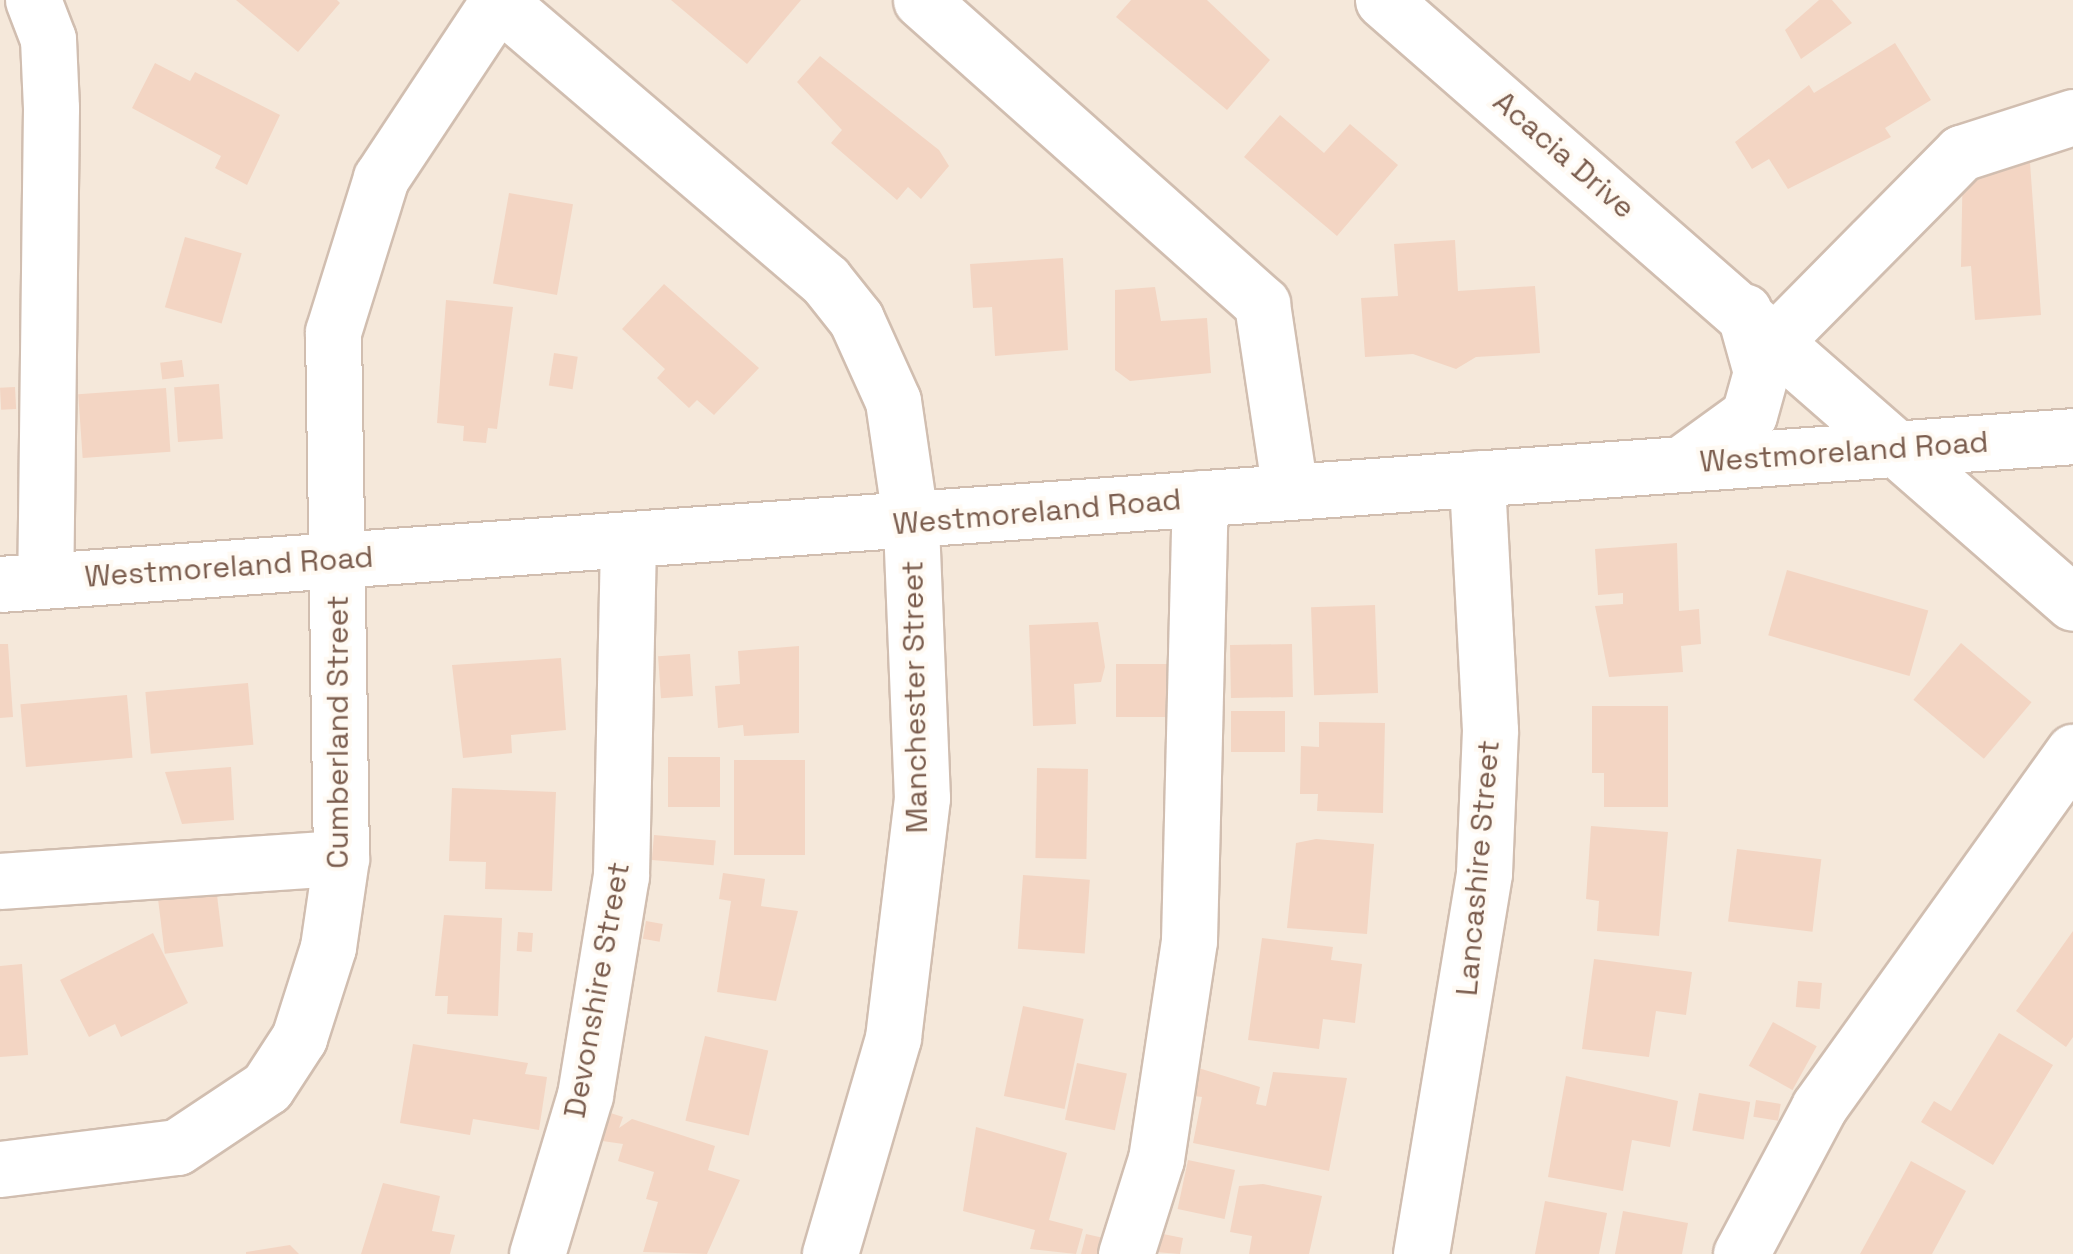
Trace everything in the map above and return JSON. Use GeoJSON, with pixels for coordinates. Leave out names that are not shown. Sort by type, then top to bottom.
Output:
{"type":"FeatureCollection","features":[{"type":"Feature","properties":{"kind":"street"},"geometry":{"type":"LineString","coordinates":[[23,582],[51,108],[48,39],[33,0]]}},
{"type":"Feature","properties":{"kind":"street","name":"Manchester Street"},"geometry":{"type":"LineString","coordinates":[[498,0],[825,280],[856,318],[892,401],[910,524],[922,798],[909,938],[874,1128],[830,1254]]}},
{"type":"Feature","properties":{"kind":"street","name":"Cumberland Street"},"geometry":{"type":"LineString","coordinates":[[0,1169],[177,1147],[268,1087],[299,1038],[316,984],[341,858],[336,560],[328,414],[350,258],[414,118],[498,0]]}},
{"type":"Feature","properties":{"kind":"street"},"geometry":{"type":"LineString","coordinates":[[921,0],[1262,304],[1290,490]]}},
{"type":"Feature","properties":{"kind":"street","name":"Acacia Drive"},"geometry":{"type":"LineString","coordinates":[[1383,0],[1761,325],[1891,450],[2073,603]]}},
{"type":"Feature","properties":{"kind":"street"},"geometry":{"type":"LineString","coordinates":[[1684,462],[1749,415],[1761,372],[1761,325],[1961,153],[2073,116]]}},
{"type":"Feature","properties":{"kind":"street","name":"Westmoreland Road"},"geometry":{"type":"LineString","coordinates":[[23,582],[910,524],[1290,490],[2073,436]]}},
{"type":"Feature","properties":{"kind":"street","name":"Lancashire Street"},"geometry":{"type":"LineString","coordinates":[[1421,1254],[1484,873],[1490,730],[1478,478]]}},
{"type":"Feature","properties":{"kind":"street"},"geometry":{"type":"LineString","coordinates":[[1126,1254],[1156,1160],[1189,940],[1200,498]]}},
{"type":"Feature","properties":{"kind":"street","name":"Devonshire Street"},"geometry":{"type":"LineString","coordinates":[[536,1254],[584,1095],[621,876],[628,542]]}},
{"type":"Feature","properties":{"kind":"street"},"geometry":{"type":"LineString","coordinates":[[1741,1254],[1819,1107],[2073,752]]}},
{"type":"Feature","properties":{"kind":"street"},"geometry":{"type":"LineString","coordinates":[[0,882],[341,858]]}},
{"type":"Feature","properties":{"kind":"shaded area"},"geometry":{"type":"Polygon","coordinates":[[[0,0],[2073,0],[2073,1254],[0,1254],[0,0]]]}},
{"type":"Feature","properties":{"kind":"building"},"geometry":{"type":"Polygon","coordinates":[[[236,0],[337,0],[340,3],[298,52],[236,0]]]}},
{"type":"Feature","properties":{"kind":"building"},"geometry":{"type":"Polygon","coordinates":[[[671,0],[801,0],[747,64],[671,0]]]}},
{"type":"Feature","properties":{"kind":"building"},"geometry":{"type":"Polygon","coordinates":[[[1131,0],[1207,0],[1270,60],[1227,110],[1116,17],[1131,0]]]}},
{"type":"Feature","properties":{"kind":"building"},"geometry":{"type":"Polygon","coordinates":[[[1819,0],[1832,0],[1852,23],[1801,59],[1785,30],[1819,0]]]}},
{"type":"Feature","properties":{"kind":"building"},"geometry":{"type":"Polygon","coordinates":[[[1895,43],[1931,100],[1885,128],[1891,137],[1788,189],[1769,159],[1752,169],[1735,142],[1809,85],[1814,93],[1895,43]]]}},
{"type":"Feature","properties":{"kind":"building"},"geometry":{"type":"Polygon","coordinates":[[[820,56],[939,150],[949,166],[921,199],[908,187],[897,200],[831,143],[842,130],[797,82],[820,56]]]}},
{"type":"Feature","properties":{"kind":"building"},"geometry":{"type":"Polygon","coordinates":[[[155,63],[190,81],[195,72],[280,115],[247,185],[215,168],[221,156],[132,108],[155,63]]]}},
{"type":"Feature","properties":{"kind":"building"},"geometry":{"type":"Polygon","coordinates":[[[1280,115],[1324,153],[1350,124],[1398,165],[1337,236],[1244,157],[1280,115]]]}},
{"type":"Feature","properties":{"kind":"building"},"geometry":{"type":"Polygon","coordinates":[[[2029,149],[2041,315],[1975,320],[1971,266],[1961,267],[1963,153],[2029,149]]]}},
{"type":"Feature","properties":{"kind":"building"},"geometry":{"type":"Polygon","coordinates":[[[509,193],[573,204],[557,295],[493,284],[509,193]]]}},
{"type":"Feature","properties":{"kind":"building"},"geometry":{"type":"Polygon","coordinates":[[[185,237],[242,253],[222,323],[165,307],[185,237]]]}},
{"type":"Feature","properties":{"kind":"building"},"geometry":{"type":"Polygon","coordinates":[[[1455,240],[1458,291],[1535,286],[1540,353],[1476,357],[1456,369],[1413,354],[1365,357],[1361,298],[1398,296],[1394,244],[1455,240]]]}},
{"type":"Feature","properties":{"kind":"building"},"geometry":{"type":"Polygon","coordinates":[[[1063,258],[1068,350],[995,356],[992,307],[973,308],[970,264],[1063,258]]]}},
{"type":"Feature","properties":{"kind":"building"},"geometry":{"type":"Polygon","coordinates":[[[664,284],[759,368],[714,415],[697,400],[689,408],[657,378],[665,369],[622,329],[664,284]]]}},
{"type":"Feature","properties":{"kind":"building"},"geometry":{"type":"Polygon","coordinates":[[[1155,287],[1161,321],[1207,318],[1211,373],[1130,381],[1115,370],[1115,290],[1155,287]]]}},
{"type":"Feature","properties":{"kind":"building"},"geometry":{"type":"Polygon","coordinates":[[[446,300],[513,307],[497,429],[488,428],[486,443],[463,441],[464,426],[437,423],[446,300]]]}},
{"type":"Feature","properties":{"kind":"building"},"geometry":{"type":"Polygon","coordinates":[[[554,353],[578,357],[573,389],[549,386],[554,353]]]}},
{"type":"Feature","properties":{"kind":"building"},"geometry":{"type":"Polygon","coordinates":[[[182,360],[184,377],[162,380],[160,363],[182,360]]]}},
{"type":"Feature","properties":{"kind":"building"},"geometry":{"type":"Polygon","coordinates":[[[219,384],[223,439],[178,442],[174,387],[219,384]]]}},
{"type":"Feature","properties":{"kind":"building"},"geometry":{"type":"Polygon","coordinates":[[[15,387],[16,409],[1,410],[0,388],[15,387]]]}},
{"type":"Feature","properties":{"kind":"building"},"geometry":{"type":"Polygon","coordinates":[[[166,388],[170,452],[83,458],[78,394],[166,388]]]}},
{"type":"Feature","properties":{"kind":"building"},"geometry":{"type":"Polygon","coordinates":[[[1677,543],[1679,611],[1699,609],[1701,644],[1681,646],[1683,672],[1609,677],[1595,606],[1623,604],[1623,593],[1598,595],[1595,549],[1677,543]]]}},
{"type":"Feature","properties":{"kind":"building"},"geometry":{"type":"Polygon","coordinates":[[[1787,570],[1928,611],[1910,676],[1768,635],[1787,570]]]}},
{"type":"Feature","properties":{"kind":"building"},"geometry":{"type":"Polygon","coordinates":[[[1375,605],[1378,693],[1314,695],[1311,607],[1375,605]]]}},
{"type":"Feature","properties":{"kind":"building"},"geometry":{"type":"Polygon","coordinates":[[[1098,622],[1105,667],[1101,682],[1074,684],[1076,724],[1033,726],[1029,625],[1098,622]]]}},
{"type":"Feature","properties":{"kind":"building"},"geometry":{"type":"Polygon","coordinates":[[[1961,643],[2031,702],[1984,759],[1913,700],[1961,643]]]}},
{"type":"Feature","properties":{"kind":"building"},"geometry":{"type":"Polygon","coordinates":[[[0,644],[8,644],[13,717],[0,718],[0,644]]]}},
{"type":"Feature","properties":{"kind":"building"},"geometry":{"type":"Polygon","coordinates":[[[1292,644],[1293,697],[1231,698],[1230,645],[1292,644]]]}},
{"type":"Feature","properties":{"kind":"building"},"geometry":{"type":"Polygon","coordinates":[[[799,646],[799,733],[744,736],[743,725],[718,728],[715,686],[740,684],[738,651],[799,646]]]}},
{"type":"Feature","properties":{"kind":"building"},"geometry":{"type":"Polygon","coordinates":[[[690,654],[693,696],[661,698],[658,656],[690,654]]]}},
{"type":"Feature","properties":{"kind":"building"},"geometry":{"type":"Polygon","coordinates":[[[561,658],[566,730],[511,735],[512,753],[463,758],[452,665],[561,658]]]}},
{"type":"Feature","properties":{"kind":"building"},"geometry":{"type":"Polygon","coordinates":[[[1116,664],[1170,664],[1170,717],[1116,717],[1116,664]]]}},
{"type":"Feature","properties":{"kind":"building"},"geometry":{"type":"Polygon","coordinates":[[[248,683],[253,745],[151,754],[145,692],[248,683]]]}},
{"type":"Feature","properties":{"kind":"building"},"geometry":{"type":"Polygon","coordinates":[[[127,695],[132,758],[26,767],[20,704],[127,695]]]}},
{"type":"Feature","properties":{"kind":"building"},"geometry":{"type":"Polygon","coordinates":[[[1592,706],[1668,706],[1668,807],[1604,807],[1604,773],[1592,773],[1592,706]]]}},
{"type":"Feature","properties":{"kind":"building"},"geometry":{"type":"Polygon","coordinates":[[[1231,711],[1285,711],[1285,752],[1231,752],[1231,711]]]}},
{"type":"Feature","properties":{"kind":"building"},"geometry":{"type":"Polygon","coordinates":[[[1319,722],[1385,723],[1383,813],[1317,811],[1318,794],[1300,794],[1301,746],[1319,747],[1319,722]]]}},
{"type":"Feature","properties":{"kind":"building"},"geometry":{"type":"Polygon","coordinates":[[[668,757],[720,757],[720,807],[668,807],[668,757]]]}},
{"type":"Feature","properties":{"kind":"building"},"geometry":{"type":"Polygon","coordinates":[[[734,760],[805,760],[805,855],[734,855],[734,760]]]}},
{"type":"Feature","properties":{"kind":"building"},"geometry":{"type":"Polygon","coordinates":[[[231,767],[234,820],[182,824],[165,772],[231,767]]]}},
{"type":"Feature","properties":{"kind":"building"},"geometry":{"type":"Polygon","coordinates":[[[1037,768],[1088,769],[1086,859],[1035,858],[1037,768]]]}},
{"type":"Feature","properties":{"kind":"building"},"geometry":{"type":"Polygon","coordinates":[[[452,788],[556,792],[552,891],[485,889],[486,862],[449,861],[452,788]]]}},
{"type":"Feature","properties":{"kind":"building"},"geometry":{"type":"Polygon","coordinates":[[[1591,826],[1668,832],[1659,936],[1597,931],[1599,901],[1586,899],[1591,826]]]}},
{"type":"Feature","properties":{"kind":"building"},"geometry":{"type":"Polygon","coordinates":[[[654,835],[716,840],[714,865],[652,860],[654,835]]]}},
{"type":"Feature","properties":{"kind":"building"},"geometry":{"type":"Polygon","coordinates":[[[1316,839],[1374,844],[1367,934],[1287,928],[1296,843],[1316,839]]]}},
{"type":"Feature","properties":{"kind":"building"},"geometry":{"type":"Polygon","coordinates":[[[1737,849],[1821,859],[1812,932],[1728,921],[1737,849]]]}},
{"type":"Feature","properties":{"kind":"building"},"geometry":{"type":"Polygon","coordinates":[[[723,873],[765,879],[761,906],[798,911],[776,1001],[717,992],[731,901],[719,899],[723,873]]]}},
{"type":"Feature","properties":{"kind":"building"},"geometry":{"type":"Polygon","coordinates":[[[1023,875],[1090,880],[1085,953],[1018,949],[1023,875]]]}},
{"type":"Feature","properties":{"kind":"building"},"geometry":{"type":"Polygon","coordinates":[[[216,887],[223,947],[165,954],[157,894],[216,887]]]}},
{"type":"Feature","properties":{"kind":"building"},"geometry":{"type":"Polygon","coordinates":[[[444,915],[502,918],[498,1016],[447,1014],[448,996],[435,996],[444,915]]]}},
{"type":"Feature","properties":{"kind":"building"},"geometry":{"type":"Polygon","coordinates":[[[646,921],[663,924],[660,942],[643,939],[646,921]]]}},
{"type":"Feature","properties":{"kind":"building"},"geometry":{"type":"Polygon","coordinates":[[[2073,931],[2073,1037],[2066,1047],[2016,1011],[2073,931]]]}},
{"type":"Feature","properties":{"kind":"building"},"geometry":{"type":"Polygon","coordinates":[[[518,932],[533,933],[532,952],[517,951],[518,932]]]}},
{"type":"Feature","properties":{"kind":"building"},"geometry":{"type":"Polygon","coordinates":[[[153,933],[188,1003],[121,1037],[115,1024],[89,1037],[60,980],[153,933]]]}},
{"type":"Feature","properties":{"kind":"building"},"geometry":{"type":"Polygon","coordinates":[[[1262,938],[1333,947],[1331,960],[1362,964],[1355,1023],[1323,1019],[1319,1049],[1248,1040],[1262,938]]]}},
{"type":"Feature","properties":{"kind":"building"},"geometry":{"type":"Polygon","coordinates":[[[1594,959],[1692,972],[1686,1015],[1656,1011],[1649,1057],[1582,1049],[1594,959]]]}},
{"type":"Feature","properties":{"kind":"building"},"geometry":{"type":"Polygon","coordinates":[[[22,964],[28,1055],[0,1057],[0,966],[22,964]]]}},
{"type":"Feature","properties":{"kind":"building"},"geometry":{"type":"Polygon","coordinates":[[[1798,981],[1822,983],[1820,1009],[1796,1007],[1798,981]]]}},
{"type":"Feature","properties":{"kind":"building"},"geometry":{"type":"Polygon","coordinates":[[[1023,1006],[1084,1019],[1065,1109],[1004,1096],[1023,1006]]]}},
{"type":"Feature","properties":{"kind":"building"},"geometry":{"type":"Polygon","coordinates":[[[1773,1022],[1817,1046],[1792,1090],[1749,1066],[1773,1022]]]}},
{"type":"Feature","properties":{"kind":"building"},"geometry":{"type":"Polygon","coordinates":[[[1999,1033],[2053,1065],[1993,1165],[1921,1122],[1934,1101],[1951,1111],[1999,1033]]]}},
{"type":"Feature","properties":{"kind":"building"},"geometry":{"type":"Polygon","coordinates":[[[705,1036],[768,1051],[749,1135],[685,1121],[705,1036]]]}},
{"type":"Feature","properties":{"kind":"building"},"geometry":{"type":"Polygon","coordinates":[[[413,1044],[528,1063],[525,1074],[547,1077],[539,1130],[473,1119],[470,1135],[400,1123],[413,1044]]]}},
{"type":"Feature","properties":{"kind":"building"},"geometry":{"type":"Polygon","coordinates":[[[1077,1063],[1127,1074],[1115,1130],[1065,1120],[1077,1063]]]}},
{"type":"Feature","properties":{"kind":"building"},"geometry":{"type":"Polygon","coordinates":[[[1192,1066],[1260,1087],[1256,1104],[1266,1106],[1273,1072],[1347,1078],[1329,1171],[1193,1143],[1202,1097],[1186,1095],[1192,1066]]]}},
{"type":"Feature","properties":{"kind":"building"},"geometry":{"type":"Polygon","coordinates":[[[1566,1076],[1678,1101],[1670,1147],[1632,1140],[1623,1191],[1548,1177],[1566,1076]]]}},
{"type":"Feature","properties":{"kind":"building"},"geometry":{"type":"Polygon","coordinates":[[[1699,1093],[1750,1102],[1744,1139],[1692,1130],[1699,1093]]]}},
{"type":"Feature","properties":{"kind":"building"},"geometry":{"type":"Polygon","coordinates":[[[1756,1100],[1781,1104],[1778,1121],[1753,1117],[1756,1100]]]}},
{"type":"Feature","properties":{"kind":"building"},"geometry":{"type":"Polygon","coordinates":[[[598,1109],[623,1117],[619,1128],[632,1119],[715,1146],[708,1170],[740,1180],[707,1254],[643,1252],[658,1202],[646,1199],[654,1172],[618,1161],[623,1144],[589,1139],[598,1109]]]}},
{"type":"Feature","properties":{"kind":"building"},"geometry":{"type":"Polygon","coordinates":[[[976,1127],[1067,1153],[1049,1220],[1083,1229],[1076,1254],[1030,1249],[1035,1230],[963,1211],[976,1127]]]}},
{"type":"Feature","properties":{"kind":"building"},"geometry":{"type":"Polygon","coordinates":[[[1188,1160],[1235,1170],[1225,1219],[1178,1209],[1188,1160]]]}},
{"type":"Feature","properties":{"kind":"building"},"geometry":{"type":"Polygon","coordinates":[[[1911,1161],[1966,1191],[1932,1254],[1860,1254],[1911,1161]]]}},
{"type":"Feature","properties":{"kind":"building"},"geometry":{"type":"Polygon","coordinates":[[[383,1183],[440,1196],[432,1231],[455,1235],[450,1254],[361,1254],[383,1183]]]}},
{"type":"Feature","properties":{"kind":"building"},"geometry":{"type":"Polygon","coordinates":[[[1263,1184],[1322,1196],[1309,1254],[1249,1254],[1252,1236],[1230,1232],[1239,1186],[1263,1184]]]}},
{"type":"Feature","properties":{"kind":"building"},"geometry":{"type":"Polygon","coordinates":[[[1545,1201],[1607,1213],[1599,1254],[1535,1254],[1545,1201]]]}},
{"type":"Feature","properties":{"kind":"building"},"geometry":{"type":"Polygon","coordinates":[[[1623,1211],[1688,1223],[1682,1254],[1615,1254],[1623,1211]]]}},
{"type":"Feature","properties":{"kind":"building"},"geometry":{"type":"Polygon","coordinates":[[[1158,1233],[1183,1238],[1180,1254],[1155,1252],[1158,1233]]]}},
{"type":"Feature","properties":{"kind":"building"},"geometry":{"type":"Polygon","coordinates":[[[1086,1234],[1108,1239],[1104,1254],[1081,1254],[1086,1234]]]}},
{"type":"Feature","properties":{"kind":"building"},"geometry":{"type":"Polygon","coordinates":[[[290,1245],[299,1254],[246,1254],[246,1252],[290,1245]]]}}]}
